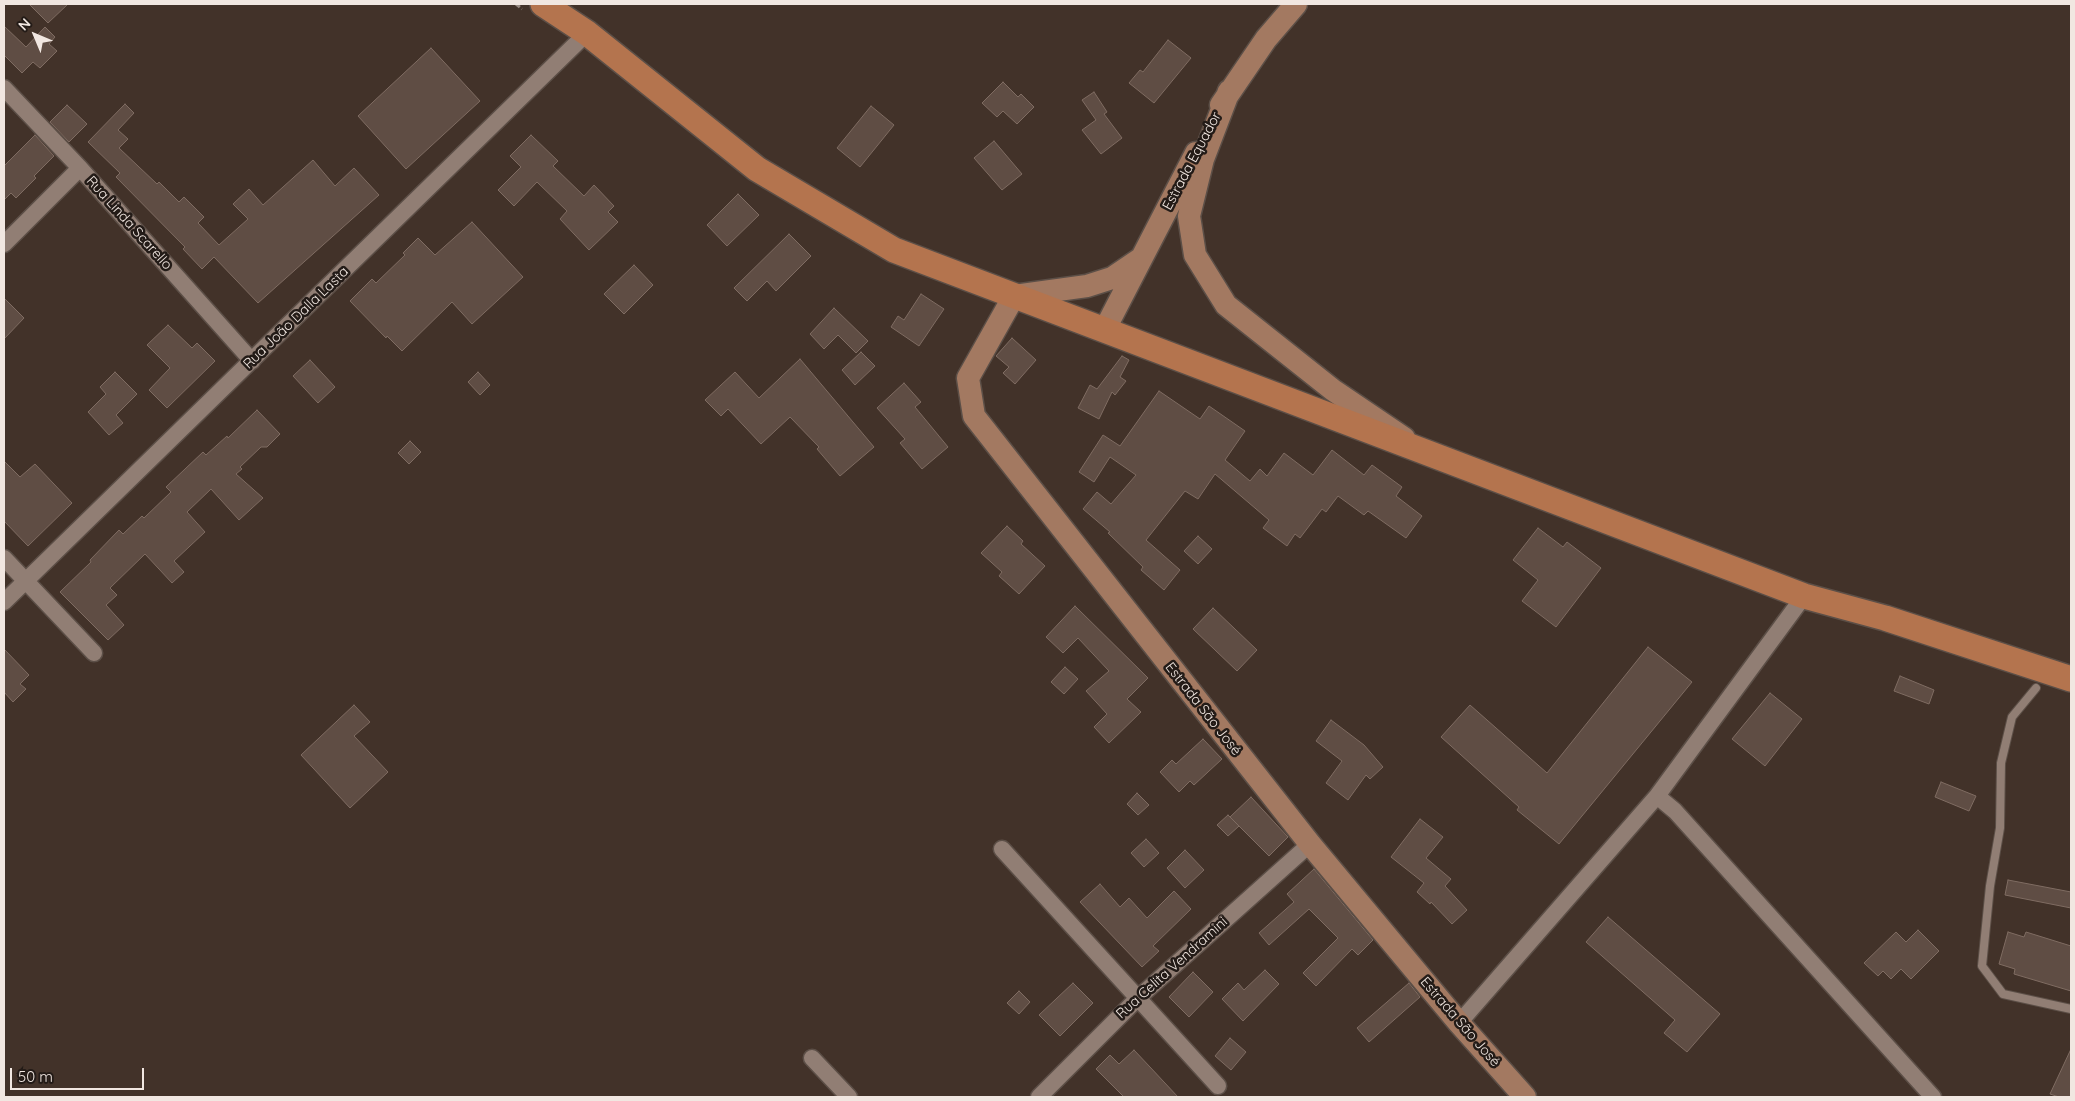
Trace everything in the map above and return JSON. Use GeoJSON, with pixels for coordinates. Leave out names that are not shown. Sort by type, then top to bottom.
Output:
{"type":"FeatureCollection","features":[{"type":"Feature","properties":{"kind":"main road"},"geometry":{"type":"LineString","coordinates":[[543,4],[587,33],[757,169],[894,250],[1804,596],[1885,618],[2071,679]]}},
{"type":"Feature","properties":{"kind":"street","name":"Estrada Equador"},"geometry":{"type":"LineString","coordinates":[[1105,329],[1229,92],[1266,39],[1296,4]]}},
{"type":"Feature","properties":{"kind":"street","name":"Rua João Dalla Lasta"},"geometry":{"type":"LineString","coordinates":[[4,602],[587,33]]}},
{"type":"Feature","properties":{"kind":"street","name":"Rua Linda Scarello"},"geometry":{"type":"LineString","coordinates":[[4,88],[80,168],[252,361]]}},
{"type":"Feature","properties":{"kind":"street"},"geometry":{"type":"LineString","coordinates":[[1229,92],[1203,159],[1189,216],[1195,254],[1226,305],[1333,390],[1422,450]]}},
{"type":"Feature","properties":{"kind":"street"},"geometry":{"type":"LineString","coordinates":[[4,244],[80,168]]}},
{"type":"Feature","properties":{"kind":"street"},"geometry":{"type":"LineString","coordinates":[[1014,296],[1087,286],[1112,278],[1140,259]]}},
{"type":"Feature","properties":{"kind":"street","name":"Estrada São José"},"geometry":{"type":"LineString","coordinates":[[1014,296],[968,378],[974,416],[1310,844],[1459,1023],[1525,1097]]}},
{"type":"Feature","properties":{"kind":"street"},"geometry":{"type":"LineString","coordinates":[[4,558],[94,653]]}},
{"type":"Feature","properties":{"kind":"street"},"geometry":{"type":"LineString","coordinates":[[1459,1023],[1657,796],[1804,596]]}},
{"type":"Feature","properties":{"kind":"street"},"geometry":{"type":"LineString","coordinates":[[1657,796],[1675,811],[1933,1097]]}},
{"type":"Feature","properties":{"kind":"street","name":"Rua Celita Vendramini"},"geometry":{"type":"LineString","coordinates":[[1039,1097],[1138,998],[1310,844]]}},
{"type":"Feature","properties":{"kind":"street"},"geometry":{"type":"LineString","coordinates":[[1002,849],[1218,1086]]}},
{"type":"Feature","properties":{"kind":"street"},"geometry":{"type":"LineString","coordinates":[[812,1058],[849,1097]]}},
{"type":"Feature","properties":{"kind":"lane"},"geometry":{"type":"LineString","coordinates":[[2036,688],[2012,717],[2001,763],[2000,828],[1990,886],[1982,966],[2003,994],[2071,1009]]}},
{"type":"Feature","properties":{"kind":"building"},"geometry":{"type":"Polygon","coordinates":[[[29,4],[68,4],[48,23],[29,4]]]}},
{"type":"Feature","properties":{"kind":"building"},"geometry":{"type":"Polygon","coordinates":[[[4,26],[26,47],[45,27],[55,37],[49,44],[57,51],[40,68],[33,62],[22,73],[4,55],[4,26]]]}},
{"type":"Feature","properties":{"kind":"building"},"geometry":{"type":"Polygon","coordinates":[[[1168,40],[1191,58],[1154,103],[1129,83],[1140,70],[1143,72],[1168,40]]]}},
{"type":"Feature","properties":{"kind":"building"},"geometry":{"type":"Polygon","coordinates":[[[431,48],[480,101],[406,169],[358,116],[431,48]]]}},
{"type":"Feature","properties":{"kind":"building"},"geometry":{"type":"Polygon","coordinates":[[[1003,82],[1018,97],[1021,94],[1034,107],[1017,124],[1003,111],[997,117],[982,103],[1003,82]]]}},
{"type":"Feature","properties":{"kind":"building"},"geometry":{"type":"Polygon","coordinates":[[[1094,92],[1107,112],[1104,114],[1122,138],[1101,154],[1082,130],[1096,120],[1082,100],[1094,92]]]}},
{"type":"Feature","properties":{"kind":"building"},"geometry":{"type":"Polygon","coordinates":[[[125,104],[134,113],[118,130],[128,139],[119,148],[179,202],[184,197],[204,217],[198,223],[219,245],[248,219],[233,204],[249,189],[263,205],[313,160],[335,186],[354,168],[379,195],[258,303],[214,257],[202,269],[183,249],[185,247],[116,177],[120,173],[88,142],[125,104]]]}},
{"type":"Feature","properties":{"kind":"building"},"geometry":{"type":"Polygon","coordinates":[[[67,105],[87,124],[69,142],[50,122],[67,105]]]}},
{"type":"Feature","properties":{"kind":"building"},"geometry":{"type":"Polygon","coordinates":[[[871,106],[894,125],[860,167],[837,148],[871,106]]]}},
{"type":"Feature","properties":{"kind":"building"},"geometry":{"type":"Polygon","coordinates":[[[35,135],[54,156],[16,198],[11,193],[4,200],[4,166],[35,135]]]}},
{"type":"Feature","properties":{"kind":"building"},"geometry":{"type":"Polygon","coordinates":[[[531,135],[558,161],[553,166],[584,196],[594,185],[614,206],[608,212],[618,222],[589,250],[560,219],[567,211],[537,182],[514,206],[498,190],[521,167],[510,156],[531,135]]]}},
{"type":"Feature","properties":{"kind":"building"},"geometry":{"type":"Polygon","coordinates":[[[994,141],[1022,174],[1002,190],[974,158],[994,141]]]}},
{"type":"Feature","properties":{"kind":"building"},"geometry":{"type":"Polygon","coordinates":[[[738,194],[759,215],[727,246],[707,225],[738,194]]]}},
{"type":"Feature","properties":{"kind":"building"},"geometry":{"type":"Polygon","coordinates":[[[472,222],[523,277],[472,324],[452,302],[402,351],[387,336],[386,338],[350,301],[372,279],[376,283],[405,255],[403,253],[418,238],[435,255],[472,222]]]}},
{"type":"Feature","properties":{"kind":"building"},"geometry":{"type":"Polygon","coordinates":[[[789,234],[811,256],[776,291],[767,281],[747,301],[734,288],[789,234]]]}},
{"type":"Feature","properties":{"kind":"building"},"geometry":{"type":"Polygon","coordinates":[[[634,265],[653,285],[624,314],[604,294],[634,265]]]}},
{"type":"Feature","properties":{"kind":"building"},"geometry":{"type":"Polygon","coordinates":[[[921,294],[944,309],[919,346],[891,327],[898,316],[904,320],[921,294]]]}},
{"type":"Feature","properties":{"kind":"building"},"geometry":{"type":"Polygon","coordinates":[[[4,298],[24,318],[4,339],[4,298]]]}},
{"type":"Feature","properties":{"kind":"building"},"geometry":{"type":"Polygon","coordinates":[[[834,308],[868,341],[856,353],[838,335],[824,349],[810,334],[834,308]]]}},
{"type":"Feature","properties":{"kind":"building"},"geometry":{"type":"Polygon","coordinates":[[[168,325],[192,348],[197,343],[215,361],[167,408],[149,390],[170,368],[147,345],[168,325]]]}},
{"type":"Feature","properties":{"kind":"building"},"geometry":{"type":"Polygon","coordinates":[[[1012,338],[1036,360],[1015,384],[1003,373],[1009,367],[996,356],[1012,338]]]}},
{"type":"Feature","properties":{"kind":"building"},"geometry":{"type":"Polygon","coordinates":[[[861,352],[875,366],[855,385],[842,370],[861,352]]]}},
{"type":"Feature","properties":{"kind":"building"},"geometry":{"type":"Polygon","coordinates":[[[1122,356],[1129,360],[1120,377],[1126,381],[1115,395],[1112,392],[1099,419],[1078,408],[1090,385],[1097,389],[1122,356]]]}},
{"type":"Feature","properties":{"kind":"building"},"geometry":{"type":"Polygon","coordinates":[[[800,359],[874,447],[840,476],[817,449],[819,447],[790,417],[761,444],[728,409],[721,416],[705,400],[735,372],[759,398],[800,359]]]}},
{"type":"Feature","properties":{"kind":"building"},"geometry":{"type":"Polygon","coordinates":[[[310,360],[335,387],[318,403],[293,376],[310,360]]]}},
{"type":"Feature","properties":{"kind":"building"},"geometry":{"type":"Polygon","coordinates":[[[115,372],[137,394],[116,415],[123,423],[109,435],[88,412],[106,394],[100,387],[115,372]]]}},
{"type":"Feature","properties":{"kind":"building"},"geometry":{"type":"Polygon","coordinates":[[[478,372],[490,385],[480,395],[468,382],[478,372]]]}},
{"type":"Feature","properties":{"kind":"building"},"geometry":{"type":"Polygon","coordinates":[[[904,383],[921,402],[915,407],[948,447],[922,469],[900,443],[905,439],[877,408],[904,383]]]}},
{"type":"Feature","properties":{"kind":"building"},"geometry":{"type":"Polygon","coordinates":[[[1159,391],[1200,419],[1209,406],[1245,431],[1225,460],[1250,481],[1260,469],[1267,476],[1284,453],[1313,475],[1332,450],[1364,475],[1372,465],[1402,487],[1396,496],[1422,516],[1406,538],[1368,511],[1364,515],[1338,496],[1326,512],[1322,509],[1300,538],[1295,534],[1287,546],[1263,528],[1269,520],[1215,474],[1198,499],[1185,491],[1146,540],[1180,570],[1164,590],[1141,570],[1143,567],[1108,533],[1110,532],[1083,509],[1097,492],[1111,504],[1136,475],[1110,457],[1094,482],[1079,472],[1103,435],[1120,446],[1159,391]]]}},
{"type":"Feature","properties":{"kind":"building"},"geometry":{"type":"Polygon","coordinates":[[[257,410],[280,434],[267,447],[261,447],[240,467],[242,469],[236,474],[263,498],[239,520],[211,489],[187,512],[205,532],[174,561],[184,572],[172,583],[145,554],[110,588],[117,595],[106,605],[124,625],[108,640],[60,592],[91,562],[90,560],[119,530],[123,534],[142,516],[144,518],[171,492],[166,487],[203,452],[206,455],[227,436],[228,438],[257,410]]]}},
{"type":"Feature","properties":{"kind":"building"},"geometry":{"type":"Polygon","coordinates":[[[410,441],[421,452],[409,464],[398,453],[410,441]]]}},
{"type":"Feature","properties":{"kind":"building"},"geometry":{"type":"Polygon","coordinates":[[[4,461],[20,477],[35,464],[72,503],[28,546],[4,521],[4,461]]]}},
{"type":"Feature","properties":{"kind":"building"},"geometry":{"type":"Polygon","coordinates":[[[1007,526],[1023,541],[1021,544],[1045,566],[1019,594],[999,576],[1002,572],[981,553],[1007,526]]]}},
{"type":"Feature","properties":{"kind":"building"},"geometry":{"type":"Polygon","coordinates":[[[1538,528],[1563,547],[1567,542],[1601,568],[1556,627],[1522,601],[1538,580],[1513,560],[1538,528]]]}},
{"type":"Feature","properties":{"kind":"building"},"geometry":{"type":"Polygon","coordinates":[[[1198,536],[1212,549],[1198,564],[1184,551],[1198,536]]]}},
{"type":"Feature","properties":{"kind":"building"},"geometry":{"type":"Polygon","coordinates":[[[1075,606],[1148,678],[1127,699],[1141,712],[1109,743],[1094,727],[1107,714],[1086,691],[1109,671],[1078,638],[1063,653],[1046,637],[1075,606]]]}},
{"type":"Feature","properties":{"kind":"building"},"geometry":{"type":"Polygon","coordinates":[[[1213,608],[1257,650],[1237,671],[1193,629],[1213,608]]]}},
{"type":"Feature","properties":{"kind":"building"},"geometry":{"type":"Polygon","coordinates":[[[1648,647],[1692,682],[1559,844],[1517,810],[1519,807],[1441,737],[1470,705],[1547,773],[1648,647]]]}},
{"type":"Feature","properties":{"kind":"building"},"geometry":{"type":"Polygon","coordinates":[[[4,649],[29,675],[20,684],[26,689],[13,702],[4,692],[4,649]]]}},
{"type":"Feature","properties":{"kind":"building"},"geometry":{"type":"Polygon","coordinates":[[[1065,667],[1078,679],[1064,694],[1051,682],[1065,667]]]}},
{"type":"Feature","properties":{"kind":"building"},"geometry":{"type":"Polygon","coordinates":[[[1900,676],[1934,690],[1929,704],[1894,691],[1900,676]]]}},
{"type":"Feature","properties":{"kind":"building"},"geometry":{"type":"Polygon","coordinates":[[[1770,693],[1802,719],[1765,766],[1732,739],[1770,693]]]}},
{"type":"Feature","properties":{"kind":"building"},"geometry":{"type":"Polygon","coordinates":[[[354,705],[370,722],[354,736],[388,772],[350,808],[301,755],[354,705]]]}},
{"type":"Feature","properties":{"kind":"building"},"geometry":{"type":"Polygon","coordinates":[[[1331,720],[1364,745],[1383,767],[1370,779],[1366,775],[1348,800],[1326,783],[1342,761],[1316,741],[1331,720]]]}},
{"type":"Feature","properties":{"kind":"building"},"geometry":{"type":"Polygon","coordinates":[[[1203,739],[1222,759],[1194,785],[1190,781],[1179,792],[1160,772],[1172,760],[1176,764],[1203,739]]]}},
{"type":"Feature","properties":{"kind":"building"},"geometry":{"type":"Polygon","coordinates":[[[1941,782],[1976,796],[1969,811],[1935,797],[1941,782]]]}},
{"type":"Feature","properties":{"kind":"building"},"geometry":{"type":"Polygon","coordinates":[[[1137,793],[1149,805],[1138,815],[1127,804],[1137,793]]]}},
{"type":"Feature","properties":{"kind":"building"},"geometry":{"type":"Polygon","coordinates":[[[1251,797],[1288,837],[1269,856],[1230,817],[1251,797]]]}},
{"type":"Feature","properties":{"kind":"building"},"geometry":{"type":"Polygon","coordinates":[[[1228,815],[1239,826],[1228,836],[1217,825],[1228,815]]]}},
{"type":"Feature","properties":{"kind":"building"},"geometry":{"type":"Polygon","coordinates":[[[1420,819],[1443,837],[1426,858],[1451,879],[1445,886],[1467,910],[1452,924],[1431,902],[1430,904],[1417,892],[1424,883],[1391,857],[1420,819]]]}},
{"type":"Feature","properties":{"kind":"building"},"geometry":{"type":"Polygon","coordinates":[[[1146,839],[1159,853],[1144,867],[1131,853],[1146,839]]]}},
{"type":"Feature","properties":{"kind":"building"},"geometry":{"type":"Polygon","coordinates":[[[1185,850],[1204,870],[1185,888],[1167,868],[1185,850]]]}},
{"type":"Feature","properties":{"kind":"building"},"geometry":{"type":"Polygon","coordinates":[[[1314,869],[1373,940],[1358,955],[1352,949],[1316,986],[1303,973],[1338,938],[1309,909],[1269,945],[1259,933],[1294,902],[1287,894],[1314,869]]]}},
{"type":"Feature","properties":{"kind":"building"},"geometry":{"type":"Polygon","coordinates":[[[2008,880],[2071,892],[2071,908],[2005,895],[2008,880]]]}},
{"type":"Feature","properties":{"kind":"building"},"geometry":{"type":"Polygon","coordinates":[[[1100,884],[1120,907],[1129,898],[1147,918],[1174,891],[1191,909],[1153,946],[1159,951],[1142,967],[1080,902],[1100,884]]]}},
{"type":"Feature","properties":{"kind":"building"},"geometry":{"type":"Polygon","coordinates":[[[1608,917],[1720,1014],[1687,1052],[1664,1033],[1675,1020],[1586,942],[1608,917]]]}},
{"type":"Feature","properties":{"kind":"building"},"geometry":{"type":"Polygon","coordinates":[[[1918,930],[1939,951],[1911,979],[1901,969],[1891,979],[1883,971],[1878,976],[1864,963],[1896,932],[1906,942],[1918,930]]]}},
{"type":"Feature","properties":{"kind":"building"},"geometry":{"type":"Polygon","coordinates":[[[2008,932],[2024,937],[2026,932],[2071,946],[2071,991],[2014,974],[2015,969],[1999,964],[2008,932]]]}},
{"type":"Feature","properties":{"kind":"building"},"geometry":{"type":"Polygon","coordinates":[[[1265,970],[1279,984],[1243,1021],[1222,999],[1238,983],[1244,990],[1265,970]]]}},
{"type":"Feature","properties":{"kind":"building"},"geometry":{"type":"Polygon","coordinates":[[[1193,972],[1213,992],[1189,1017],[1169,997],[1193,972]]]}},
{"type":"Feature","properties":{"kind":"building"},"geometry":{"type":"Polygon","coordinates":[[[1073,983],[1093,1003],[1060,1036],[1039,1015],[1073,983]]]}},
{"type":"Feature","properties":{"kind":"building"},"geometry":{"type":"Polygon","coordinates":[[[1409,983],[1420,997],[1369,1042],[1357,1028],[1409,983]]]}},
{"type":"Feature","properties":{"kind":"building"},"geometry":{"type":"Polygon","coordinates":[[[1019,991],[1030,1002],[1019,1014],[1007,1003],[1019,991]]]}},
{"type":"Feature","properties":{"kind":"building"},"geometry":{"type":"Polygon","coordinates":[[[1230,1038],[1246,1052],[1231,1070],[1215,1056],[1230,1038]]]}},
{"type":"Feature","properties":{"kind":"building"},"geometry":{"type":"Polygon","coordinates":[[[2071,1049],[2071,1097],[2059,1097],[2050,1094],[2071,1049]]]}},
{"type":"Feature","properties":{"kind":"building"},"geometry":{"type":"Polygon","coordinates":[[[1134,1050],[1178,1097],[1124,1097],[1096,1069],[1110,1055],[1119,1064],[1134,1050]]]}}]}
